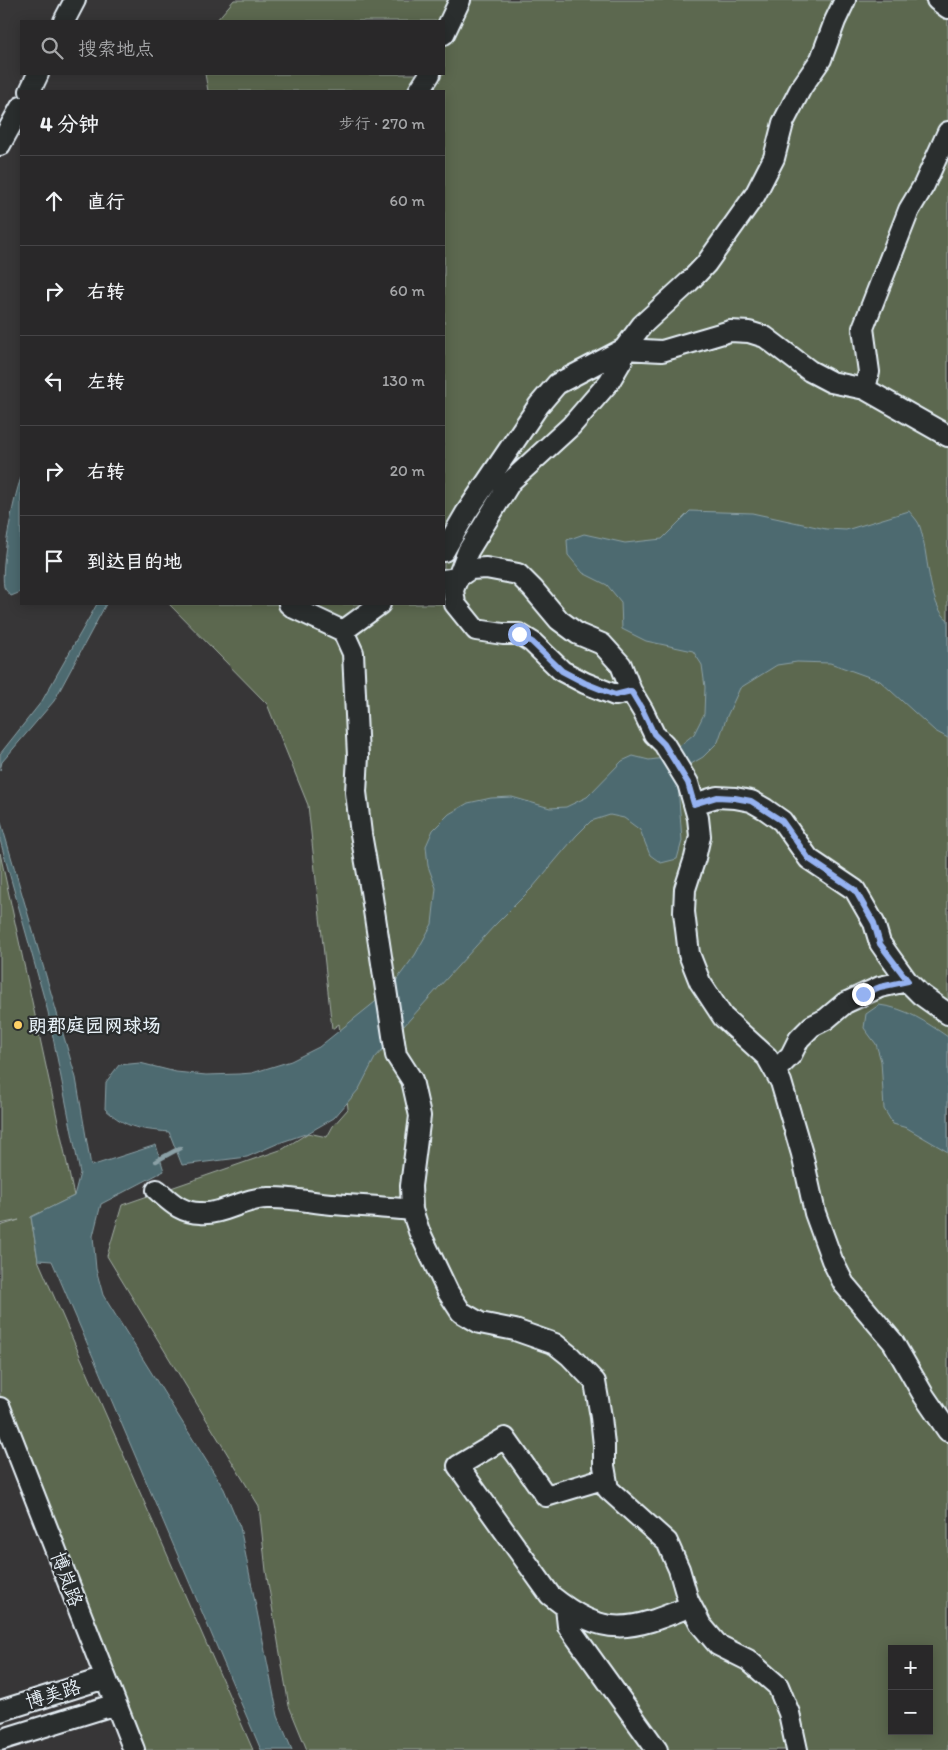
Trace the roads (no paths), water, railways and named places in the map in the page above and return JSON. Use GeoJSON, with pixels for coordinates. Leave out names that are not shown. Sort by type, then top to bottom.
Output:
{"type":"FeatureCollection","features":[{"type":"Feature","properties":{"kind":"street"},"geometry":{"type":"LineString","coordinates":[[65,20],[75,0]]}},
{"type":"Feature","properties":{"kind":"street"},"geometry":{"type":"LineString","coordinates":[[445,32],[460,0]]}},
{"type":"Feature","properties":{"kind":"street"},"geometry":{"type":"LineString","coordinates":[[445,549],[466,513],[539,405],[557,384],[624,349],[642,325],[706,264],[755,194],[774,158],[783,122],[801,88],[821,59],[835,21],[846,0]]}},
{"type":"Feature","properties":{"kind":"street"},"geometry":{"type":"LineString","coordinates":[[937,0],[948,8]]}},
{"type":"Feature","properties":{"kind":"street"},"geometry":{"type":"LineString","coordinates":[[30,90],[38,75]]}},
{"type":"Feature","properties":{"kind":"street"},"geometry":{"type":"LineString","coordinates":[[420,90],[429,75]]}},
{"type":"Feature","properties":{"kind":"street"},"geometry":{"type":"LineString","coordinates":[[0,145],[20,109]]}},
{"type":"Feature","properties":{"kind":"street"},"geometry":{"type":"LineString","coordinates":[[865,390],[869,372],[863,328],[909,210],[924,185],[948,132]]}},
{"type":"Feature","properties":{"kind":"street"},"geometry":{"type":"LineString","coordinates":[[624,349],[662,351],[730,332],[749,332],[765,337],[810,371],[831,382],[865,390],[948,436]]}},
{"type":"Feature","properties":{"kind":"street"},"geometry":{"type":"LineString","coordinates":[[624,349],[622,360],[609,382],[571,426],[511,481],[450,579],[455,604],[476,630],[519,634],[532,642],[562,671],[585,683],[615,695],[631,691]]}},
{"type":"Feature","properties":{"kind":"street"},"geometry":{"type":"LineString","coordinates":[[450,579],[470,569],[486,568],[518,574],[534,589],[559,620],[578,634],[602,644],[621,665],[631,691],[654,734],[664,744],[688,783],[698,818],[700,836],[696,858],[685,889],[684,912],[689,954],[700,982],[723,1017],[767,1057],[775,1071],[781,1082],[796,1133],[815,1213],[832,1260],[844,1284],[893,1342],[924,1396],[948,1431]]}},
{"type":"Feature","properties":{"kind":"street"},"geometry":{"type":"LineString","coordinates":[[290,605],[343,631],[354,653],[358,756],[356,792],[360,834],[396,1055],[412,1080],[420,1116],[412,1186],[412,1210],[419,1231],[448,1292],[461,1312],[480,1323],[514,1330],[555,1344],[570,1356],[594,1382],[601,1417],[604,1466],[608,1488],[668,1542],[680,1569],[691,1606],[701,1625],[718,1645],[748,1660],[778,1686],[789,1713],[797,1750]]}},
{"type":"Feature","properties":{"kind":"street"},"geometry":{"type":"LineString","coordinates":[[343,631],[379,605]]}},
{"type":"Feature","properties":{"kind":"street"},"geometry":{"type":"LineString","coordinates":[[694,804],[717,797],[751,801],[782,821],[809,859],[855,890],[874,923],[880,944],[920,994],[948,1014]]}},
{"type":"Feature","properties":{"kind":"street"},"geometry":{"type":"LineString","coordinates":[[775,1071],[790,1056],[799,1039],[812,1026],[826,1019],[845,1003],[880,987],[908,981]]}},
{"type":"Feature","properties":{"kind":"street"},"geometry":{"type":"LineString","coordinates":[[157,1190],[179,1209],[200,1214],[220,1211],[242,1202],[264,1198],[287,1198],[412,1210]]}},
{"type":"Feature","properties":{"kind":"street","name":"博岚路"},"geometry":{"type":"LineString","coordinates":[[0,1408],[134,1750]]}},
{"type":"Feature","properties":{"kind":"street"},"geometry":{"type":"LineString","coordinates":[[606,1478],[546,1496],[505,1438],[458,1466],[550,1596],[566,1608],[586,1620],[608,1627],[632,1627],[664,1618],[691,1606]]}},
{"type":"Feature","properties":{"kind":"street"},"geometry":{"type":"LineString","coordinates":[[566,1608],[568,1626],[657,1750]]}},
{"type":"Feature","properties":{"kind":"street","name":"博美路"},"geometry":{"type":"LineString","coordinates":[[0,1710],[105,1678]]}},
{"type":"Feature","properties":{"kind":"street","name":"博美路"},"geometry":{"type":"LineString","coordinates":[[0,1740],[116,1704]]}},
{"type":"Feature","properties":{"kind":"water"},"geometry":{"type":"Polygon","coordinates":[[[20,481],[20,592],[11,596],[4,587],[3,577],[11,516],[20,481]]]}},
{"type":"Feature","properties":{"kind":"water"},"geometry":{"type":"Polygon","coordinates":[[[690,511],[752,513],[826,529],[846,530],[909,511],[917,521],[923,537],[929,577],[936,603],[941,613],[948,620],[948,738],[935,731],[880,681],[830,663],[797,662],[777,665],[740,688],[718,742],[703,757],[686,767],[678,785],[682,841],[677,859],[661,863],[650,855],[640,830],[624,818],[610,815],[591,821],[533,887],[494,926],[375,1058],[359,1089],[334,1118],[308,1133],[247,1157],[182,1165],[169,1132],[134,1127],[120,1121],[105,1109],[106,1082],[119,1065],[140,1063],[176,1072],[206,1075],[252,1073],[291,1061],[319,1047],[375,1002],[392,986],[415,955],[432,924],[436,888],[428,866],[426,846],[433,830],[449,814],[468,803],[491,798],[512,797],[550,808],[566,807],[587,797],[622,761],[633,756],[649,760],[665,758],[694,734],[704,714],[705,687],[702,665],[693,651],[646,641],[622,629],[621,602],[607,585],[583,573],[568,555],[567,540],[584,534],[625,543],[662,539],[690,511]]]}},
{"type":"Feature","properties":{"kind":"water"},"geometry":{"type":"Polygon","coordinates":[[[96,605],[105,605],[54,701],[2,762],[0,770],[0,754],[42,701],[96,605]]]}},
{"type":"Feature","properties":{"kind":"water"},"geometry":{"type":"Polygon","coordinates":[[[0,819],[76,1078],[91,1166],[156,1145],[164,1171],[101,1204],[93,1236],[96,1269],[103,1295],[224,1489],[240,1527],[278,1716],[292,1750],[261,1750],[52,1261],[38,1260],[31,1217],[74,1196],[80,1173],[48,1012],[0,840],[0,819]]]}},
{"type":"Feature","properties":{"kind":"water"},"geometry":{"type":"Polygon","coordinates":[[[879,1005],[907,1012],[948,1037],[948,1152],[907,1128],[893,1124],[884,1109],[881,1061],[876,1044],[864,1028],[866,1014],[879,1005]]]}},
{"type":"Feature","properties":{"kind":"waterway"},"geometry":{"type":"LineString","coordinates":[[156,1161],[180,1148]]}},
{"type":"Feature","properties":{"kind":"place","name":"朗郡庭园网球场"},"geometry":{"type":"Point","coordinates":[18,1025]}}]}
